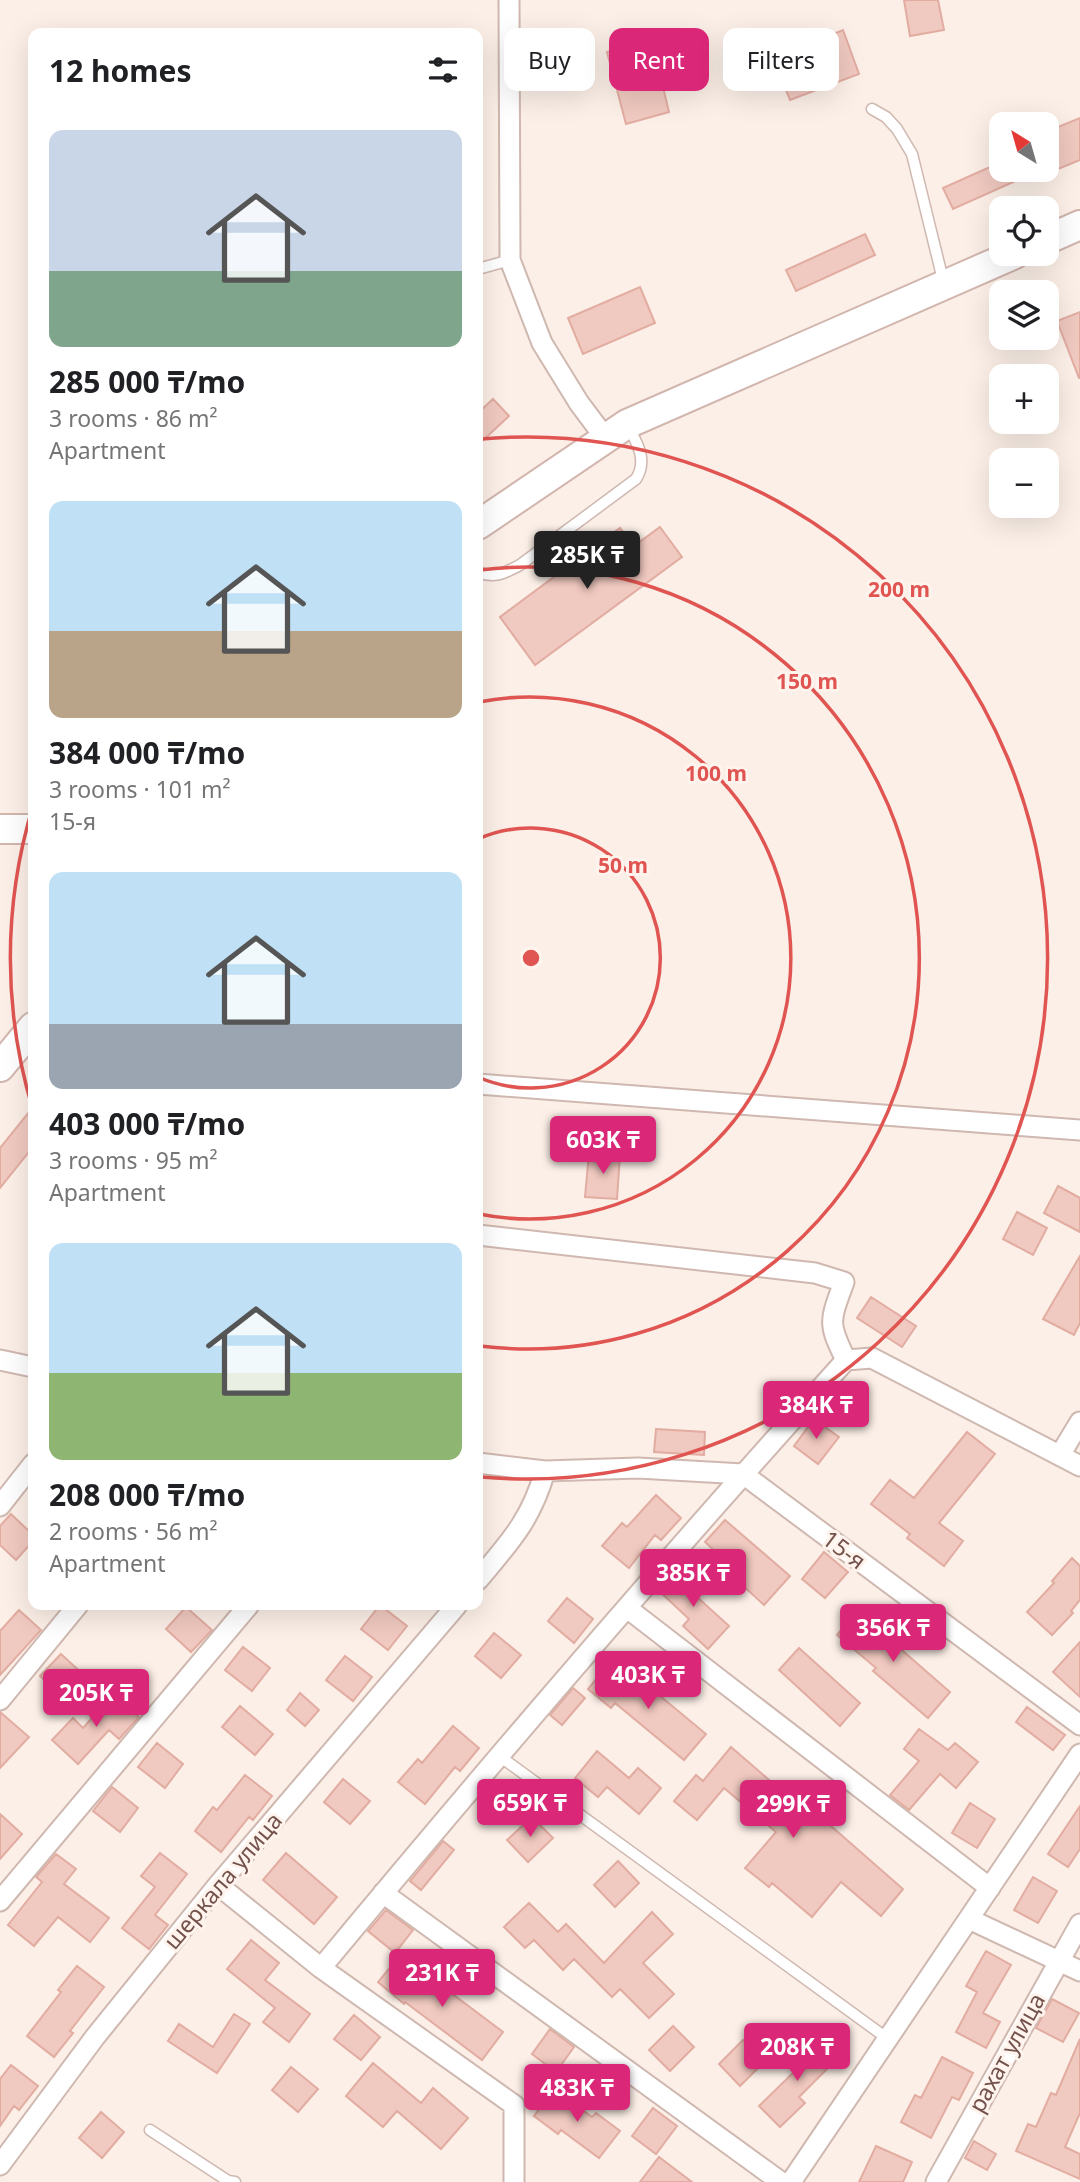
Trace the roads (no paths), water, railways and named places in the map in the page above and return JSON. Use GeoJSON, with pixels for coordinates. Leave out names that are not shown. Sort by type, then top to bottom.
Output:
{"type":"FeatureCollection","features":[{"type":"Feature","properties":{"kind":"main road"},"geometry":{"type":"LineString","coordinates":[[1059,234],[1080,225]]}},
{"type":"Feature","properties":{"kind":"main road"},"geometry":{"type":"LineString","coordinates":[[483,522],[617,431],[989,265]]}},
{"type":"Feature","properties":{"kind":"main road"},"geometry":{"type":"LineString","coordinates":[[0,829],[28,829]]}},
{"type":"Feature","properties":{"kind":"main road"},"geometry":{"type":"LineString","coordinates":[[16,1055],[28,1035]]}},
{"type":"Feature","properties":{"kind":"street"},"geometry":{"type":"LineString","coordinates":[[509,0],[510,260],[542,344],[579,403],[617,431]]}},
{"type":"Feature","properties":{"kind":"street"},"geometry":{"type":"LineString","coordinates":[[483,1084],[1080,1130]]}},
{"type":"Feature","properties":{"kind":"street"},"geometry":{"type":"LineString","coordinates":[[483,1236],[815,1273],[845,1282],[832,1315],[833,1334],[846,1360]]}},
{"type":"Feature","properties":{"kind":"street"},"geometry":{"type":"LineString","coordinates":[[321,1968],[498,1755],[846,1360],[872,1358],[1080,1466]]}},
{"type":"Feature","properties":{"kind":"street"},"geometry":{"type":"LineString","coordinates":[[0,1360],[28,1366]]}},
{"type":"Feature","properties":{"kind":"street"},"geometry":{"type":"LineString","coordinates":[[1060,1455],[1080,1422]]}},
{"type":"Feature","properties":{"kind":"street"},"geometry":{"type":"LineString","coordinates":[[483,1464],[545,1471],[638,1468],[743,1474]]}},
{"type":"Feature","properties":{"kind":"street"},"geometry":{"type":"LineString","coordinates":[[0,1506],[28,1470]]}},
{"type":"Feature","properties":{"kind":"street"},"geometry":{"type":"LineString","coordinates":[[483,1574],[520,1530],[536,1500],[545,1471]]}},
{"type":"Feature","properties":{"kind":"street","name":"15-я"},"geometry":{"type":"LineString","coordinates":[[743,1474],[1080,1725]]}},
{"type":"Feature","properties":{"kind":"street"},"geometry":{"type":"LineString","coordinates":[[627,1608],[990,1888]]}},
{"type":"Feature","properties":{"kind":"street"},"geometry":{"type":"LineString","coordinates":[[0,1700],[74,1610]]}},
{"type":"Feature","properties":{"kind":"street"},"geometry":{"type":"LineString","coordinates":[[0,1901],[244,1610]]}},
{"type":"Feature","properties":{"kind":"street","name":"шеркала улица"},"geometry":{"type":"LineString","coordinates":[[0,2165],[96,2036],[218,1885],[453,1610]]}},
{"type":"Feature","properties":{"kind":"street"},"geometry":{"type":"LineString","coordinates":[[791,2182],[1080,1754]]}},
{"type":"Feature","properties":{"kind":"street"},"geometry":{"type":"LineString","coordinates":[[218,1885],[321,1968],[514,2105],[514,2182]]}},
{"type":"Feature","properties":{"kind":"street"},"geometry":{"type":"LineString","coordinates":[[383,1893],[781,2182]]}},
{"type":"Feature","properties":{"kind":"street"},"geometry":{"type":"LineString","coordinates":[[969,1919],[1080,1971]]}},
{"type":"Feature","properties":{"kind":"street","name":"рахат улица"},"geometry":{"type":"LineString","coordinates":[[936,2182],[1080,1924]]}},
{"type":"Feature","properties":{"kind":"lane"},"geometry":{"type":"LineString","coordinates":[[872,109],[886,117],[897,129],[912,154],[944,284]]}},
{"type":"Feature","properties":{"kind":"lane"},"geometry":{"type":"LineString","coordinates":[[483,268],[510,260]]}},
{"type":"Feature","properties":{"kind":"lane"},"geometry":{"type":"LineString","coordinates":[[483,574],[503,575],[520,565],[636,478],[641,471],[643,460],[617,431]]}},
{"type":"Feature","properties":{"kind":"lane"},"geometry":{"type":"LineString","coordinates":[[498,1755],[888,2039]]}},
{"type":"Feature","properties":{"kind":"lane"},"geometry":{"type":"LineString","coordinates":[[150,2130],[228,2181],[235,2182]]}}]}
